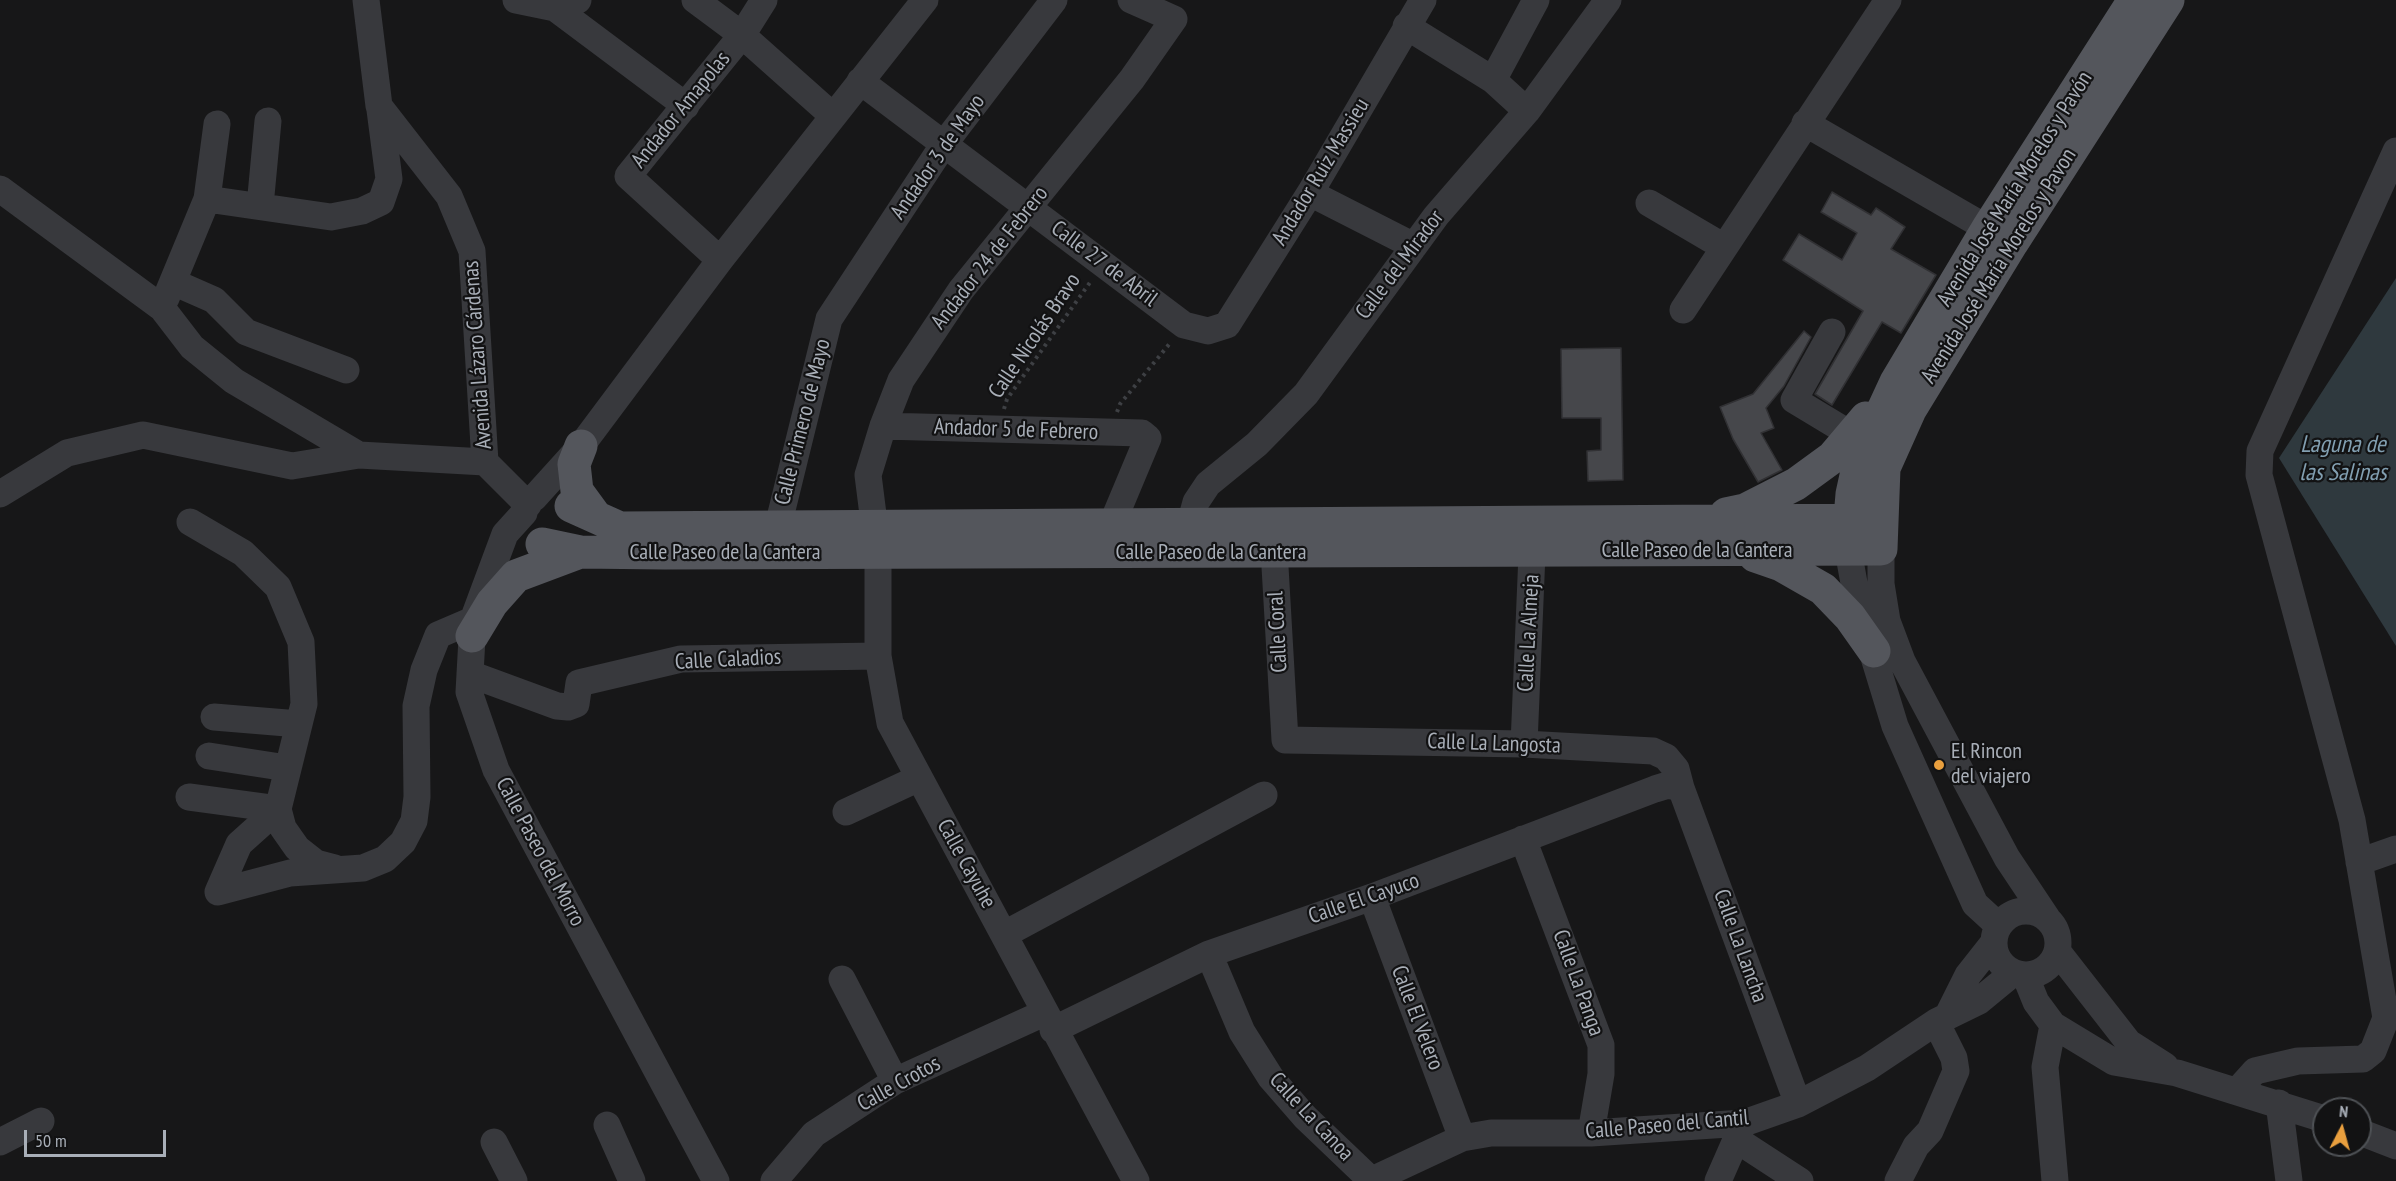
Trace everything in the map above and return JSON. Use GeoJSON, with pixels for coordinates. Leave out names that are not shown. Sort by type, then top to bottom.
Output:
{"type":"FeatureCollection","features":[{"type":"Feature","properties":{"kind":"main road","name":"Avenida José María Morelos y Pavón"},"geometry":{"type":"LineString","coordinates":[[1870,440],[1896,382],[2000,236],[2134,0]]}},
{"type":"Feature","properties":{"kind":"main road","name":"Avenida José María Morelos y Pavon"},"geometry":{"type":"LineString","coordinates":[[1864,535],[1884,468],[1870,440],[1910,410],[2000,236],[2168,0]]}},
{"type":"Feature","properties":{"kind":"main road"},"geometry":{"type":"LineString","coordinates":[[1684,523],[1745,510],[1796,484],[1833,457],[1870,440]]}},
{"type":"Feature","properties":{"kind":"main road"},"geometry":{"type":"LineString","coordinates":[[582,446],[574,464],[577,491],[583,512]]}},
{"type":"Feature","properties":{"kind":"main road","name":"Calle Paseo de la Cantera"},"geometry":{"type":"LineString","coordinates":[[583,512],[620,528],[778,526],[876,540],[1533,537],[1739,551],[1864,535]]}},
{"type":"Feature","properties":{"kind":"main road","name":"Calle Paseo de la Cantera"},"geometry":{"type":"LineString","coordinates":[[1533,537],[1684,523],[1864,535]]}},
{"type":"Feature","properties":{"kind":"main road","name":"Calle Paseo de la Cantera"},"geometry":{"type":"LineString","coordinates":[[542,544],[580,552],[876,540],[1112,524],[1190,524],[1273,538]]}},
{"type":"Feature","properties":{"kind":"main road"},"geometry":{"type":"LineString","coordinates":[[1739,551],[1781,565],[1823,589],[1850,617],[1874,651]]}},
{"type":"Feature","properties":{"kind":"main road"},"geometry":{"type":"LineString","coordinates":[[476,625],[516,576],[580,552]]}},
{"type":"Feature","properties":{"kind":"street"},"geometry":{"type":"LineString","coordinates":[[207,199],[331,217],[362,211],[381,202],[389,179],[366,0]]}},
{"type":"Feature","properties":{"kind":"street"},"geometry":{"type":"LineString","coordinates":[[516,0],[566,4],[686,106]]}},
{"type":"Feature","properties":{"kind":"street"},"geometry":{"type":"LineString","coordinates":[[695,0],[742,35],[833,116]]}},
{"type":"Feature","properties":{"kind":"street","name":"Andador Amapolas"},"geometry":{"type":"LineString","coordinates":[[720,260],[628,176],[742,35],[764,0]]}},
{"type":"Feature","properties":{"kind":"street","name":"Calle Paseo del Morro"},"geometry":{"type":"LineString","coordinates":[[710,1179],[496,770],[469,692],[476,625],[505,534],[582,446],[720,260],[925,0]]}},
{"type":"Feature","properties":{"kind":"street","name":"Andador 3 de Mayo"},"geometry":{"type":"LineString","coordinates":[[829,319],[944,144],[1054,0]]}},
{"type":"Feature","properties":{"kind":"street","name":"Andador 24 de Febrero"},"geometry":{"type":"LineString","coordinates":[[876,540],[868,475],[883,426],[901,380],[961,290],[1132,79],[1174,19],[1131,0]]}},
{"type":"Feature","properties":{"kind":"street","name":"Andador Ruiz Massieu"},"geometry":{"type":"LineString","coordinates":[[1196,328],[1227,325],[1310,193],[1423,0]]}},
{"type":"Feature","properties":{"kind":"street"},"geometry":{"type":"LineString","coordinates":[[1492,80],[1536,0]]}},
{"type":"Feature","properties":{"kind":"street","name":"Calle del Mirador"},"geometry":{"type":"LineString","coordinates":[[1190,524],[1196,502],[1208,484],[1257,444],[1306,394],[1414,246],[1527,111],[1608,0]]}},
{"type":"Feature","properties":{"kind":"street"},"geometry":{"type":"LineString","coordinates":[[1683,310],[1888,0]]}},
{"type":"Feature","properties":{"kind":"street"},"geometry":{"type":"LineString","coordinates":[[1406,26],[1492,80],[1527,111]]}},
{"type":"Feature","properties":{"kind":"street","name":"Calle 27 de Abril"},"geometry":{"type":"LineString","coordinates":[[860,81],[1028,208],[1196,328]]}},
{"type":"Feature","properties":{"kind":"street","name":"Avenida Lázaro Cárdenas"},"geometry":{"type":"LineString","coordinates":[[379,106],[449,196],[472,251],[485,462],[529,505]]}},
{"type":"Feature","properties":{"kind":"street"},"geometry":{"type":"LineString","coordinates":[[260,206],[268,121]]}},
{"type":"Feature","properties":{"kind":"street"},"geometry":{"type":"LineString","coordinates":[[1805,123],[2000,236]]}},
{"type":"Feature","properties":{"kind":"street"},"geometry":{"type":"LineString","coordinates":[[162,308],[207,199],[216,124]]}},
{"type":"Feature","properties":{"kind":"street"},"geometry":{"type":"LineString","coordinates":[[2237,1091],[2255,1071],[2298,1061],[2363,1059],[2373,1051],[2386,1018],[2352,820],[2259,475],[2260,451],[2396,151]]}},
{"type":"Feature","properties":{"kind":"street"},"geometry":{"type":"LineString","coordinates":[[0,189],[162,308],[192,347],[234,381],[359,455]]}},
{"type":"Feature","properties":{"kind":"street"},"geometry":{"type":"LineString","coordinates":[[1310,193],[1414,246]]}},
{"type":"Feature","properties":{"kind":"street"},"geometry":{"type":"LineString","coordinates":[[1650,203],[1724,247]]}},
{"type":"Feature","properties":{"kind":"street"},"geometry":{"type":"LineString","coordinates":[[173,282],[214,300],[246,332],[346,370]]}},
{"type":"Feature","properties":{"kind":"street","name":"Calle Primero de Mayo"},"geometry":{"type":"LineString","coordinates":[[778,526],[829,319]]}},
{"type":"Feature","properties":{"kind":"street"},"geometry":{"type":"LineString","coordinates":[[1832,332],[1794,400],[1870,440]]}},
{"type":"Feature","properties":{"kind":"street","name":"Andador 5 de Febrero"},"geometry":{"type":"LineString","coordinates":[[883,426],[1142,433],[1148,438],[1112,524]]}},
{"type":"Feature","properties":{"kind":"street"},"geometry":{"type":"LineString","coordinates":[[0,494],[67,453],[143,435],[292,466],[359,455],[485,462]]}},
{"type":"Feature","properties":{"kind":"street"},"geometry":{"type":"LineString","coordinates":[[554,494],[583,512],[574,521],[567,537],[551,545],[535,541],[525,529],[529,505],[554,494]]}},
{"type":"Feature","properties":{"kind":"street"},"geometry":{"type":"LineString","coordinates":[[190,522],[243,554],[278,587],[302,642],[304,704],[278,809],[283,828],[297,848],[316,863],[339,870]]}},
{"type":"Feature","properties":{"kind":"street"},"geometry":{"type":"LineString","coordinates":[[1864,535],[1858,605],[1874,651],[1895,726],[1975,904],[1996,934],[1998,960],[2019,974],[2053,1025],[2114,1062],[2177,1073],[2312,1115]]}},
{"type":"Feature","properties":{"kind":"street"},"geometry":{"type":"LineString","coordinates":[[1864,535],[1881,584],[1887,621],[1902,661],[2007,858],[2058,934],[2058,952],[2048,968],[2040,973],[2019,974]]}},
{"type":"Feature","properties":{"kind":"street","name":"Calle La Almeja"},"geometry":{"type":"LineString","coordinates":[[1524,744],[1533,537]]}},
{"type":"Feature","properties":{"kind":"street","name":"Calle Coral"},"geometry":{"type":"LineString","coordinates":[[1273,538],[1285,740]]}},
{"type":"Feature","properties":{"kind":"street","name":"Calle Cayuhe"},"geometry":{"type":"LineString","coordinates":[[876,540],[879,656],[890,723],[1136,1181]]}},
{"type":"Feature","properties":{"kind":"street"},"geometry":{"type":"LineString","coordinates":[[278,809],[239,844],[218,892],[290,873],[363,868],[385,859],[403,843],[414,821],[417,797],[416,706],[424,670],[438,635],[476,625]]}},
{"type":"Feature","properties":{"kind":"street","name":"Calle Caladios"},"geometry":{"type":"LineString","coordinates":[[470,674],[558,706],[576,704],[579,683],[681,659],[879,656]]}},
{"type":"Feature","properties":{"kind":"street"},"geometry":{"type":"LineString","coordinates":[[213,717],[299,724]]}},
{"type":"Feature","properties":{"kind":"street","name":"Calle La Langosta"},"geometry":{"type":"LineString","coordinates":[[1285,740],[1524,744],[1653,751],[1666,757],[1676,768],[1681,788]]}},
{"type":"Feature","properties":{"kind":"street"},"geometry":{"type":"LineString","coordinates":[[209,756],[287,768]]}},
{"type":"Feature","properties":{"kind":"street"},"geometry":{"type":"LineString","coordinates":[[846,812],[919,778]]}},
{"type":"Feature","properties":{"kind":"street","name":"Calle El Cayuco"},"geometry":{"type":"LineString","coordinates":[[1049,1022],[1209,954],[1372,897],[1654,789],[1668,785],[1681,788]]}},
{"type":"Feature","properties":{"kind":"street","name":"Calle La Lancha"},"geometry":{"type":"LineString","coordinates":[[1681,788],[1798,1104]]}},
{"type":"Feature","properties":{"kind":"street"},"geometry":{"type":"LineString","coordinates":[[1005,934],[1264,795]]}},
{"type":"Feature","properties":{"kind":"street"},"geometry":{"type":"LineString","coordinates":[[189,797],[278,809]]}},
{"type":"Feature","properties":{"kind":"street","name":"Calle La Panga"},"geometry":{"type":"LineString","coordinates":[[1523,839],[1601,1045],[1601,1074],[1591,1133]]}},
{"type":"Feature","properties":{"kind":"street"},"geometry":{"type":"LineString","coordinates":[[2359,862],[2396,849]]}},
{"type":"Feature","properties":{"kind":"street","name":"Calle El Velero"},"geometry":{"type":"LineString","coordinates":[[1372,897],[1462,1138]]}},
{"type":"Feature","properties":{"kind":"street"},"geometry":{"type":"LineString","coordinates":[[1898,1181],[1916,1146],[1930,1131],[1956,1071],[1942,1019],[1968,975],[2011,915],[2020,911],[2039,913],[2047,918]]}},
{"type":"Feature","properties":{"kind":"street"},"geometry":{"type":"LineString","coordinates":[[2058,952],[2129,1043],[2177,1073]]}},
{"type":"Feature","properties":{"kind":"street","name":"Calle La Canoa"},"geometry":{"type":"LineString","coordinates":[[1209,954],[1242,1032],[1271,1078],[1305,1117],[1371,1180]]}},
{"type":"Feature","properties":{"kind":"street","name":"Calle Paseo del Cantil"},"geometry":{"type":"LineString","coordinates":[[1371,1180],[1462,1138],[1491,1133],[1741,1132],[1867,1068],[1942,1019],[1979,1001],[2019,974]]}},
{"type":"Feature","properties":{"kind":"street"},"geometry":{"type":"LineString","coordinates":[[842,979],[895,1081]]}},
{"type":"Feature","properties":{"kind":"street","name":"Calle Crotos"},"geometry":{"type":"LineString","coordinates":[[774,1181],[814,1134],[895,1081],[1049,1022]]}},
{"type":"Feature","properties":{"kind":"street"},"geometry":{"type":"LineString","coordinates":[[2053,1025],[2046,1067],[2048,1122],[2055,1181]]}},
{"type":"Feature","properties":{"kind":"street"},"geometry":{"type":"LineString","coordinates":[[2279,1103],[2289,1181]]}},
{"type":"Feature","properties":{"kind":"street"},"geometry":{"type":"LineString","coordinates":[[0,1142],[41,1121]]}},
{"type":"Feature","properties":{"kind":"street"},"geometry":{"type":"LineString","coordinates":[[607,1125],[633,1181]]}},
{"type":"Feature","properties":{"kind":"street"},"geometry":{"type":"LineString","coordinates":[[1718,1181],[1741,1132],[1800,1181]]}},
{"type":"Feature","properties":{"kind":"street"},"geometry":{"type":"LineString","coordinates":[[2372,1137],[2396,1146]]}},
{"type":"Feature","properties":{"kind":"street"},"geometry":{"type":"LineString","coordinates":[[494,1142],[514,1181]]}},
{"type":"Feature","properties":{"kind":"path","name":"Calle Nicolás Bravo"},"geometry":{"type":"LineString","coordinates":[[998,429],[1007,399],[1104,262]]}},
{"type":"Feature","properties":{"kind":"path"},"geometry":{"type":"LineString","coordinates":[[1111,432],[1120,404],[1196,328]]}},
{"type":"Feature","properties":{"kind":"water","name":"Laguna de las Salinas"},"geometry":{"type":"Polygon","coordinates":[[[2396,278],[2396,646],[2279,458],[2396,278]]]}},
{"type":"Feature","properties":{"kind":"building"},"geometry":{"type":"Polygon","coordinates":[[[1832,192],[1871,215],[1876,208],[1905,227],[1891,249],[1936,275],[1901,333],[1882,322],[1832,405],[1815,394],[1863,311],[1783,260],[1799,234],[1842,260],[1857,233],[1821,212],[1832,192]]]}},
{"type":"Feature","properties":{"kind":"building"},"geometry":{"type":"Polygon","coordinates":[[[1804,331],[1811,337],[1784,386],[1766,408],[1774,428],[1761,433],[1782,470],[1758,482],[1733,439],[1720,407],[1753,394],[1804,331]]]}},
{"type":"Feature","properties":{"kind":"building"},"geometry":{"type":"Polygon","coordinates":[[[1621,348],[1623,480],[1588,481],[1587,451],[1601,450],[1601,418],[1562,418],[1561,349],[1621,348]]]}},
{"type":"Feature","properties":{"kind":"place","name":"El Rincon del viajero"},"geometry":{"type":"Point","coordinates":[1939,765]}}]}
